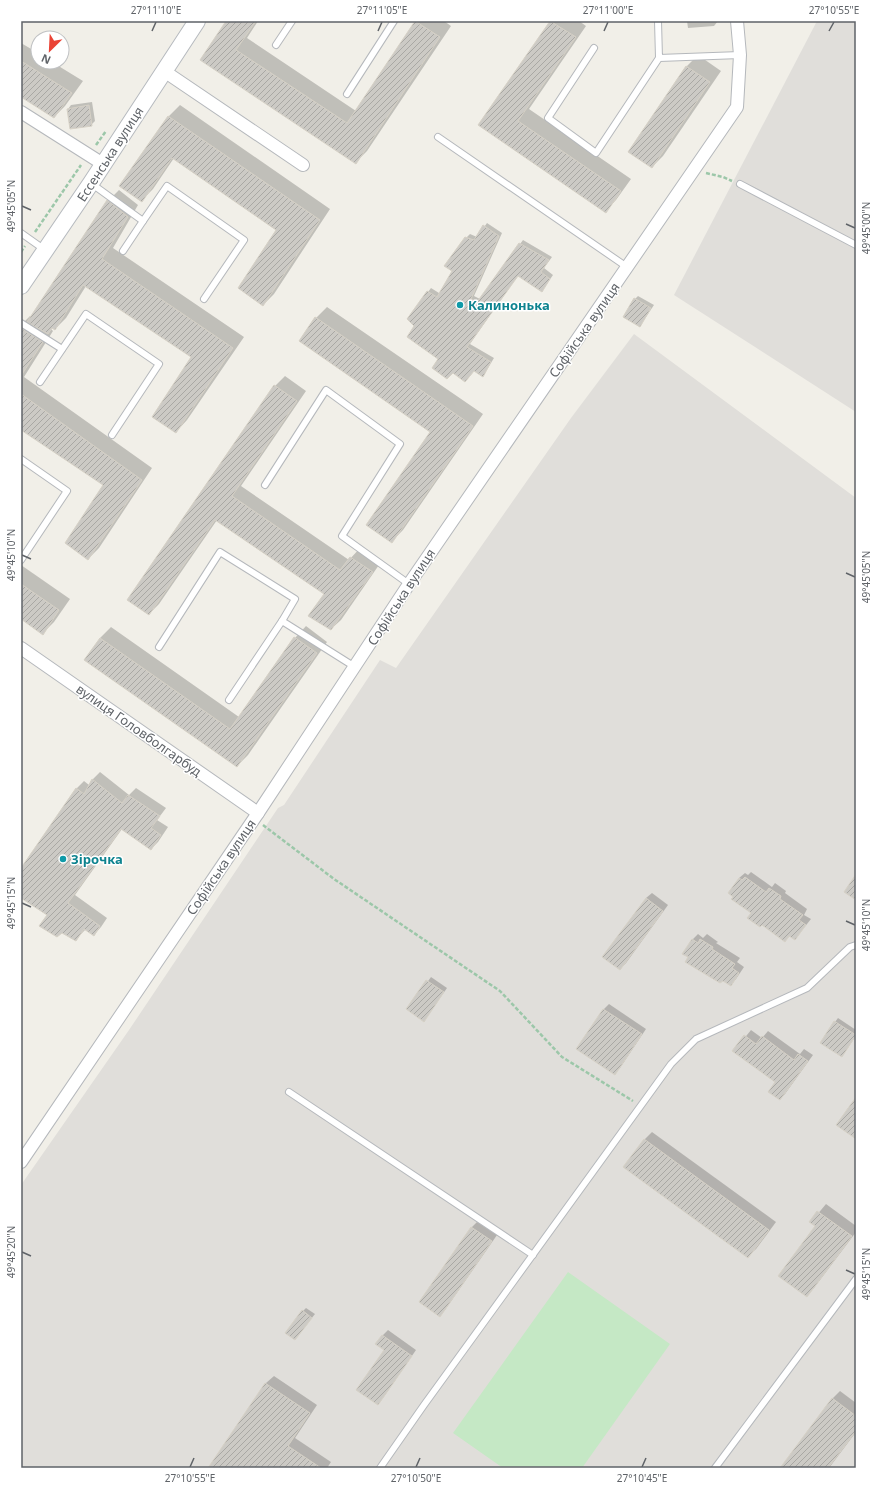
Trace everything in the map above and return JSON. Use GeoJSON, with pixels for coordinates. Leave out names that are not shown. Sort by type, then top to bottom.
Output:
{"type":"FeatureCollection","features":[{"type":"Feature","properties":{"kind":"street","name":"Ессенська вулиця"},"geometry":{"type":"LineString","coordinates":[[21,286],[91,183],[197,21]]}},
{"type":"Feature","properties":{"kind":"street","name":"Софійська вулиця"},"geometry":{"type":"LineString","coordinates":[[21,1162],[260,818],[409,584],[737,106],[740,55],[737,21]]}},
{"type":"Feature","properties":{"kind":"street"},"geometry":{"type":"LineString","coordinates":[[164,71],[303,165]]}},
{"type":"Feature","properties":{"kind":"street"},"geometry":{"type":"LineString","coordinates":[[21,112],[103,164]]}},
{"type":"Feature","properties":{"kind":"street","name":"вулиця Головболгарбуд"},"geometry":{"type":"LineString","coordinates":[[21,648],[260,818]]}},
{"type":"Feature","properties":{"kind":"lane"},"geometry":{"type":"LineString","coordinates":[[276,45],[292,21]]}},
{"type":"Feature","properties":{"kind":"lane"},"geometry":{"type":"LineString","coordinates":[[347,94],[394,21]]}},
{"type":"Feature","properties":{"kind":"lane"},"geometry":{"type":"LineString","coordinates":[[594,48],[548,118],[596,153],[660,58],[658,21]]}},
{"type":"Feature","properties":{"kind":"lane"},"geometry":{"type":"LineString","coordinates":[[660,58],[740,55]]}},
{"type":"Feature","properties":{"kind":"lane"},"geometry":{"type":"LineString","coordinates":[[438,137],[627,267]]}},
{"type":"Feature","properties":{"kind":"lane"},"geometry":{"type":"LineString","coordinates":[[91,183],[143,221]]}},
{"type":"Feature","properties":{"kind":"lane"},"geometry":{"type":"LineString","coordinates":[[740,184],[856,245]]}},
{"type":"Feature","properties":{"kind":"lane"},"geometry":{"type":"LineString","coordinates":[[124,251],[167,186],[244,240],[204,299]]}},
{"type":"Feature","properties":{"kind":"lane"},"geometry":{"type":"LineString","coordinates":[[21,233],[45,250]]}},
{"type":"Feature","properties":{"kind":"lane"},"geometry":{"type":"LineString","coordinates":[[40,382],[86,314],[159,364],[112,435]]}},
{"type":"Feature","properties":{"kind":"lane"},"geometry":{"type":"LineString","coordinates":[[21,323],[62,349]]}},
{"type":"Feature","properties":{"kind":"lane"},"geometry":{"type":"LineString","coordinates":[[264,485],[326,390],[400,444],[342,536],[409,584]]}},
{"type":"Feature","properties":{"kind":"lane"},"geometry":{"type":"LineString","coordinates":[[21,459],[67,492],[21,560]]}},
{"type":"Feature","properties":{"kind":"lane"},"geometry":{"type":"LineString","coordinates":[[159,647],[220,552],[295,599],[229,700]]}},
{"type":"Feature","properties":{"kind":"lane"},"geometry":{"type":"LineString","coordinates":[[282,621],[355,667]]}},
{"type":"Feature","properties":{"kind":"lane"},"geometry":{"type":"LineString","coordinates":[[380,1468],[671,1064],[696,1039],[807,988],[850,947],[856,945]]}},
{"type":"Feature","properties":{"kind":"lane"},"geometry":{"type":"LineString","coordinates":[[289,1092],[533,1255]]}},
{"type":"Feature","properties":{"kind":"lane"},"geometry":{"type":"LineString","coordinates":[[715,1468],[856,1279]]}},
{"type":"Feature","properties":{"kind":"path"},"geometry":{"type":"LineString","coordinates":[[21,252],[110,125]]}},
{"type":"Feature","properties":{"kind":"path"},"geometry":{"type":"LineString","coordinates":[[693,170],[722,176],[740,184]]}},
{"type":"Feature","properties":{"kind":"path"},"geometry":{"type":"LineString","coordinates":[[260,818],[334,879],[500,991],[562,1057],[641,1106]]}},
{"type":"Feature","properties":{"kind":"shaded area"},"geometry":{"type":"Polygon","coordinates":[[[817,21],[856,21],[856,412],[674,295],[817,21]]]}},
{"type":"Feature","properties":{"kind":"shaded area"},"geometry":{"type":"Polygon","coordinates":[[[634,334],[856,498],[856,1468],[21,1468],[21,1185],[129,1030],[278,808],[284,805],[380,660],[396,668],[571,418],[634,334]]]}},
{"type":"Feature","properties":{"kind":"green space"},"geometry":{"type":"Polygon","coordinates":[[[568,1272],[670,1344],[582,1468],[503,1468],[453,1433],[568,1272]]]}},
{"type":"Feature","properties":{"kind":"building"},"geometry":{"type":"Polygon","coordinates":[[[226,21],[256,21],[236,50],[347,123],[415,21],[440,37],[356,164],[200,60],[226,21]]]}},
{"type":"Feature","properties":{"kind":"building"},"geometry":{"type":"Polygon","coordinates":[[[550,21],[576,37],[518,121],[621,191],[606,213],[478,125],[550,21]]]}},
{"type":"Feature","properties":{"kind":"building"},"geometry":{"type":"Polygon","coordinates":[[[21,61],[30,67],[30,70],[35,70],[72,93],[54,118],[21,97],[21,61]]]}},
{"type":"Feature","properties":{"kind":"building"},"geometry":{"type":"Polygon","coordinates":[[[686,66],[710,82],[652,168],[628,152],[686,66]]]}},
{"type":"Feature","properties":{"kind":"building"},"geometry":{"type":"Polygon","coordinates":[[[89,105],[92,126],[70,129],[67,109],[89,105]]]}},
{"type":"Feature","properties":{"kind":"building"},"geometry":{"type":"Polygon","coordinates":[[[168,116],[320,220],[263,306],[238,288],[276,230],[172,158],[142,202],[119,186],[168,116]]]}},
{"type":"Feature","properties":{"kind":"building"},"geometry":{"type":"Polygon","coordinates":[[[107,200],[128,217],[102,259],[233,348],[176,433],[152,417],[191,357],[83,285],[55,330],[52,328],[48,334],[27,322],[107,200]]]}},
{"type":"Feature","properties":{"kind":"building","name":"Калинонька"},"geometry":{"type":"Polygon","coordinates":[[[483,225],[499,236],[471,299],[477,302],[519,243],[549,260],[541,272],[550,279],[542,292],[518,276],[467,347],[491,362],[483,377],[474,371],[465,382],[453,373],[447,379],[432,368],[438,359],[407,337],[414,326],[407,319],[427,291],[437,297],[452,271],[444,266],[465,237],[474,240],[483,225]]]}},
{"type":"Feature","properties":{"kind":"building"},"geometry":{"type":"Polygon","coordinates":[[[634,298],[651,308],[640,327],[623,317],[634,298]]]}},
{"type":"Feature","properties":{"kind":"building"},"geometry":{"type":"Polygon","coordinates":[[[315,317],[473,426],[392,543],[366,525],[430,432],[299,341],[315,317]]]}},
{"type":"Feature","properties":{"kind":"building"},"geometry":{"type":"Polygon","coordinates":[[[22,329],[43,342],[21,376],[21,331],[22,329]]]}},
{"type":"Feature","properties":{"kind":"building"},"geometry":{"type":"Polygon","coordinates":[[[274,385],[297,401],[232,496],[340,570],[350,557],[373,572],[331,630],[308,616],[324,594],[215,520],[149,615],[127,600],[274,385]]]}},
{"type":"Feature","properties":{"kind":"building"},"geometry":{"type":"Polygon","coordinates":[[[21,394],[142,480],[88,560],[65,543],[103,485],[21,430],[21,394]]]}},
{"type":"Feature","properties":{"kind":"building"},"geometry":{"type":"Polygon","coordinates":[[[21,584],[59,610],[43,635],[21,619],[21,584]]]}},
{"type":"Feature","properties":{"kind":"building"},"geometry":{"type":"Polygon","coordinates":[[[294,637],[317,653],[237,767],[84,660],[100,638],[230,729],[294,637]]]}},
{"type":"Feature","properties":{"kind":"building","name":"Зірочка"},"geometry":{"type":"Polygon","coordinates":[[[92,779],[122,803],[128,795],[160,816],[151,828],[161,835],[151,850],[121,829],[68,903],[100,926],[94,936],[84,929],[76,941],[62,933],[57,937],[39,926],[47,915],[21,898],[21,868],[76,788],[84,794],[92,779]]]}},
{"type":"Feature","properties":{"kind":"building"},"geometry":{"type":"Polygon","coordinates":[[[856,874],[856,900],[844,892],[856,874]]]}},
{"type":"Feature","properties":{"kind":"building"},"geometry":{"type":"Polygon","coordinates":[[[745,877],[766,892],[769,888],[781,896],[780,899],[803,915],[799,920],[806,925],[795,940],[789,936],[785,942],[762,925],[760,927],[747,918],[751,913],[731,899],[733,897],[728,893],[739,878],[742,880],[745,877]]]}},
{"type":"Feature","properties":{"kind":"building"},"geometry":{"type":"Polygon","coordinates":[[[646,898],[663,911],[620,970],[602,957],[646,898]]]}},
{"type":"Feature","properties":{"kind":"building"},"geometry":{"type":"Polygon","coordinates":[[[692,939],[698,943],[700,939],[735,964],[732,968],[739,973],[731,986],[723,981],[720,983],[685,962],[688,957],[682,954],[692,939]]]}},
{"type":"Feature","properties":{"kind":"building"},"geometry":{"type":"Polygon","coordinates":[[[426,980],[444,992],[424,1022],[406,1009],[426,980]]]}},
{"type":"Feature","properties":{"kind":"building"},"geometry":{"type":"Polygon","coordinates":[[[603,1009],[642,1034],[615,1075],[576,1049],[603,1009]]]}},
{"type":"Feature","properties":{"kind":"building"},"geometry":{"type":"Polygon","coordinates":[[[834,1021],[856,1035],[842,1057],[820,1043],[834,1021]]]}},
{"type":"Feature","properties":{"kind":"building"},"geometry":{"type":"Polygon","coordinates":[[[744,1035],[756,1044],[762,1036],[794,1060],[798,1054],[808,1061],[780,1100],[768,1092],[775,1082],[732,1051],[744,1035]]]}},
{"type":"Feature","properties":{"kind":"building"},"geometry":{"type":"Polygon","coordinates":[[[856,1097],[856,1139],[836,1125],[856,1097]]]}},
{"type":"Feature","properties":{"kind":"building"},"geometry":{"type":"Polygon","coordinates":[[[644,1139],[769,1230],[748,1258],[623,1167],[644,1139]]]}},
{"type":"Feature","properties":{"kind":"building"},"geometry":{"type":"Polygon","coordinates":[[[817,1211],[852,1236],[807,1297],[778,1276],[815,1226],[809,1222],[817,1211]]]}},
{"type":"Feature","properties":{"kind":"building"},"geometry":{"type":"Polygon","coordinates":[[[471,1227],[492,1241],[440,1317],[419,1302],[471,1227]]]}},
{"type":"Feature","properties":{"kind":"building"},"geometry":{"type":"Polygon","coordinates":[[[302,1310],[312,1318],[295,1340],[285,1333],[302,1310]]]}},
{"type":"Feature","properties":{"kind":"building"},"geometry":{"type":"Polygon","coordinates":[[[382,1335],[412,1356],[378,1405],[356,1390],[384,1350],[375,1344],[382,1335]]]}},
{"type":"Feature","properties":{"kind":"building"},"geometry":{"type":"Polygon","coordinates":[[[265,1383],[310,1413],[288,1446],[321,1468],[208,1468],[265,1383]]]}},
{"type":"Feature","properties":{"kind":"building"},"geometry":{"type":"Polygon","coordinates":[[[832,1398],[856,1416],[856,1431],[828,1468],[780,1468],[832,1398]]]}},
{"type":"Feature","properties":{"kind":"place","name":"Калинонька"},"geometry":{"type":"Point","coordinates":[460,305]}},
{"type":"Feature","properties":{"kind":"place","name":"Зірочка"},"geometry":{"type":"Point","coordinates":[63,859]}}]}
